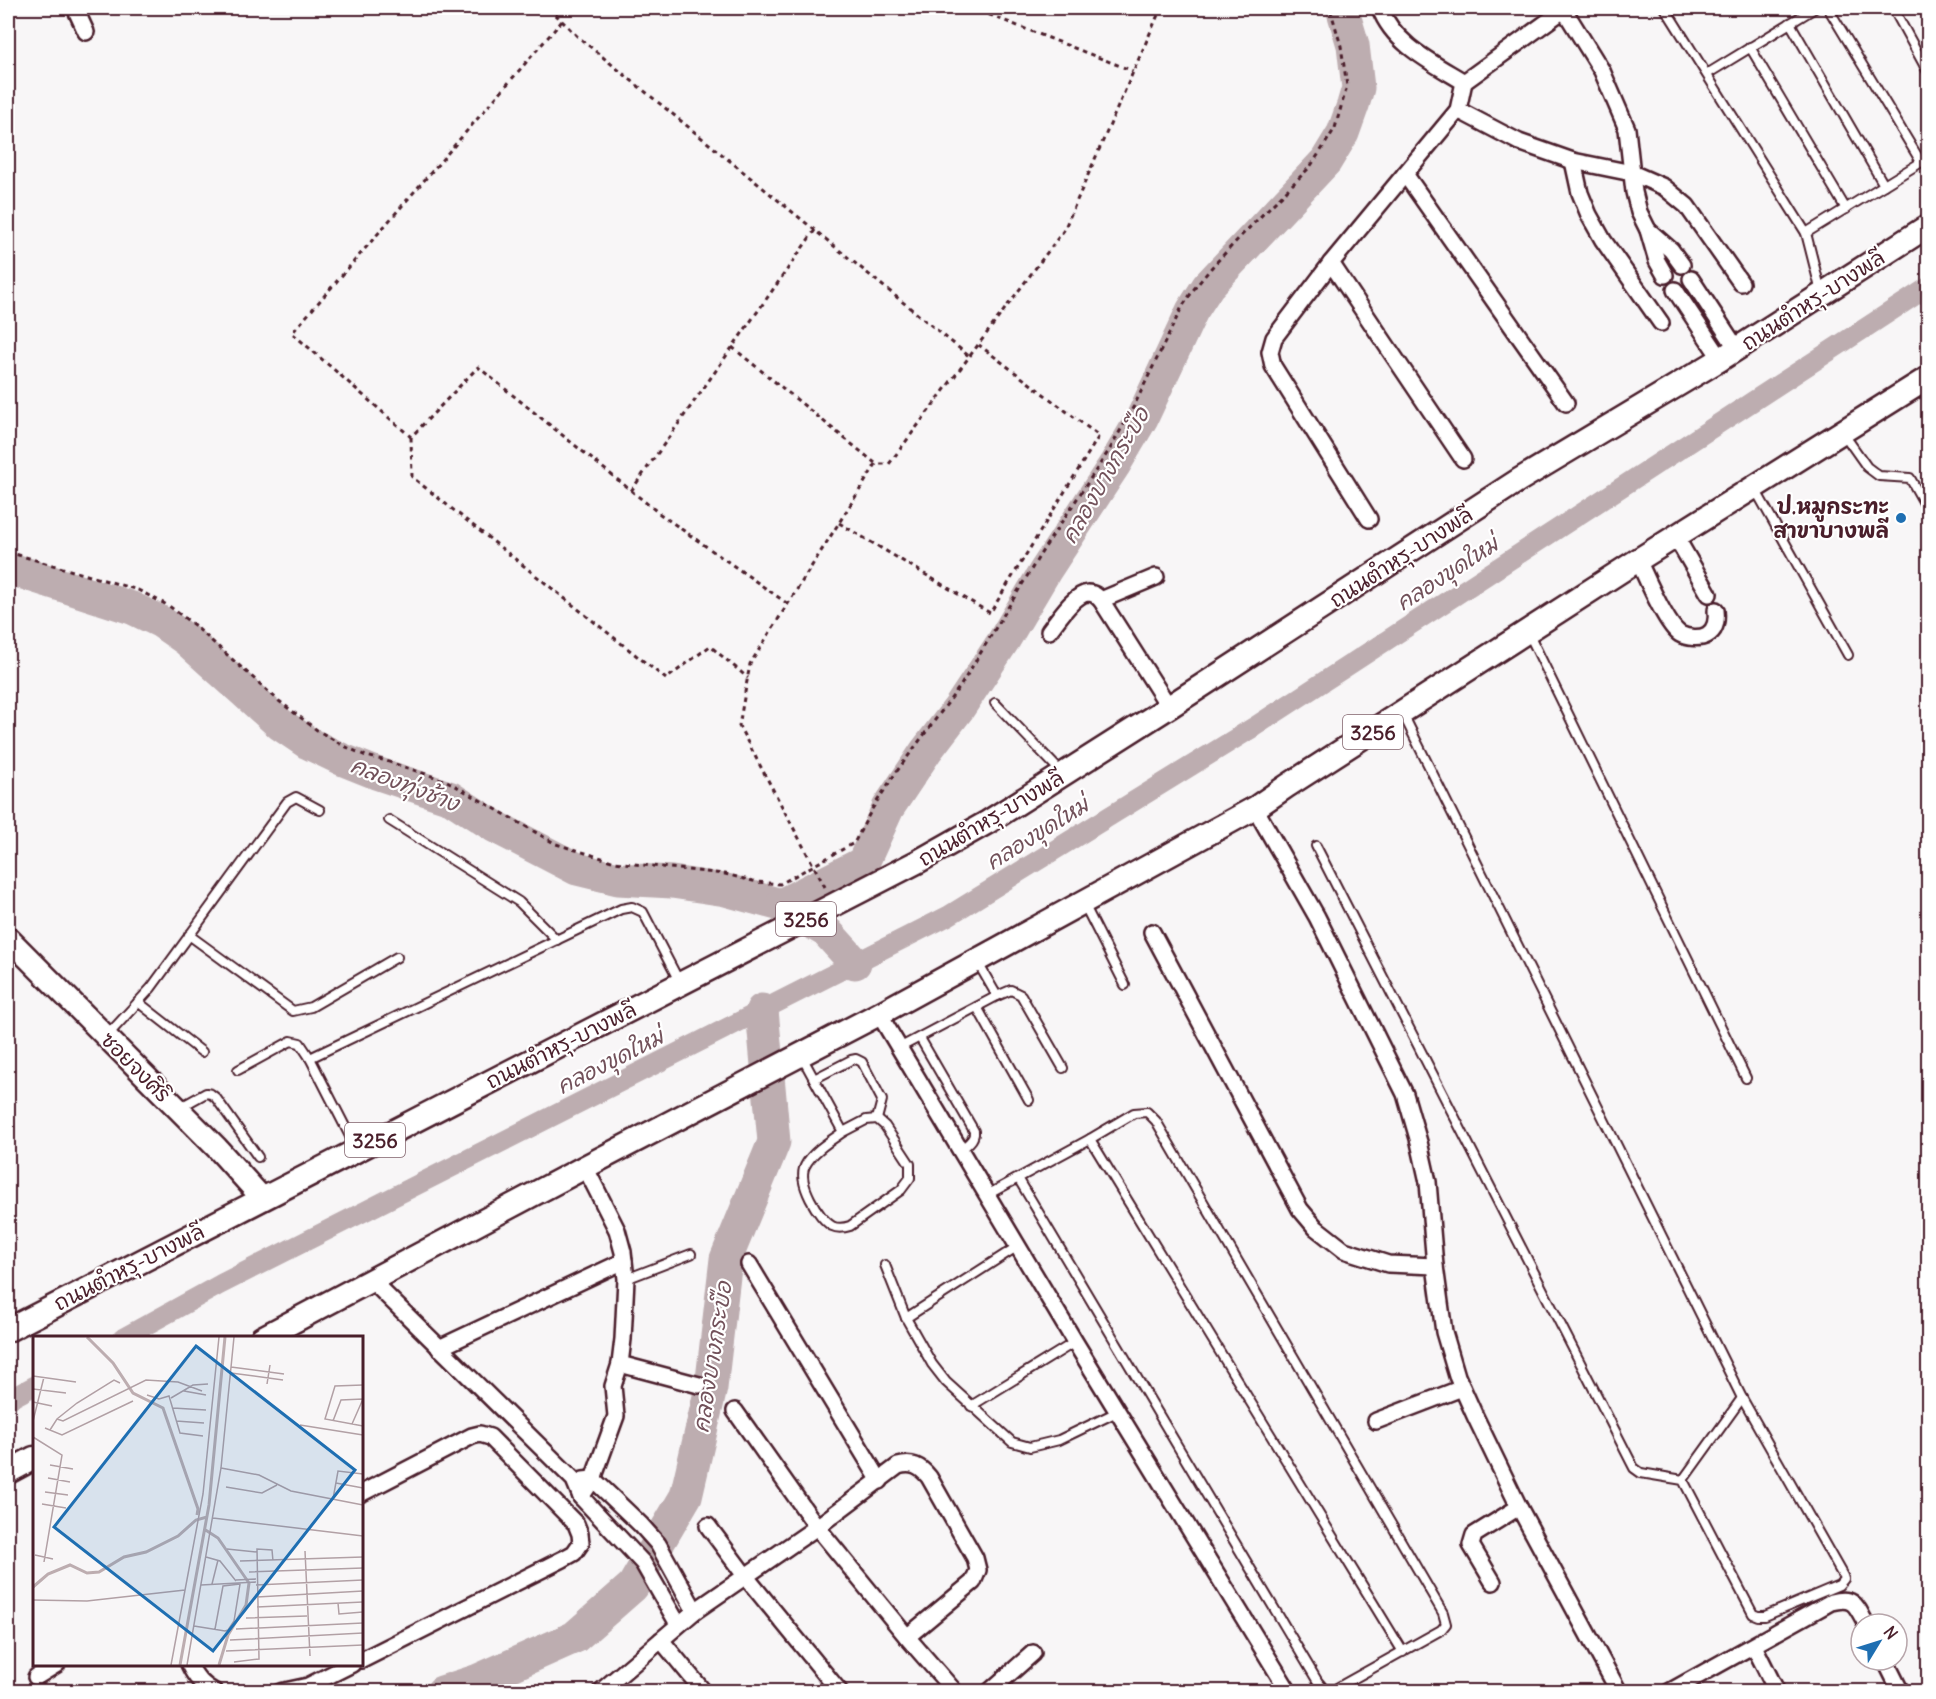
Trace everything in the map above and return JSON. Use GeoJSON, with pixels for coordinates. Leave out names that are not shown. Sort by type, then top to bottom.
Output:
{"type":"FeatureCollection","features":[{"type":"Feature","properties":{"kind":"main road","name":"ถนนตำหรุ-บางพลี"},"geometry":{"type":"LineString","coordinates":[[8,1330],[867,888],[988,822],[1519,480],[1729,354],[1929,226]]}},
{"type":"Feature","properties":{"kind":"main road","name":"3256"},"geometry":{"type":"LineString","coordinates":[[266,1336],[370,1279],[977,962],[1255,808],[1638,560],[1929,378]]}},
{"type":"Feature","properties":{"kind":"main road"},"geometry":{"type":"LineString","coordinates":[[8,1472],[33,1459]]}},
{"type":"Feature","properties":{"kind":"street"},"geometry":{"type":"LineString","coordinates":[[75,8],[86,32]]}},
{"type":"Feature","properties":{"kind":"street"},"geometry":{"type":"LineString","coordinates":[[1380,8],[1393,30],[1420,56],[1464,82]]}},
{"type":"Feature","properties":{"kind":"street"},"geometry":{"type":"LineString","coordinates":[[1369,519],[1273,366],[1270,352],[1274,338],[1331,263],[1458,110],[1464,82],[1564,8],[1602,71],[1627,129],[1639,212],[1648,230],[1656,261],[1665,275]]}},
{"type":"Feature","properties":{"kind":"street"},"geometry":{"type":"LineString","coordinates":[[1458,110],[1519,142],[1573,161],[1632,173],[1664,187],[1687,207],[1741,283]]}},
{"type":"Feature","properties":{"kind":"street"},"geometry":{"type":"LineString","coordinates":[[1573,161],[1580,193],[1589,215],[1603,240],[1661,322]]}},
{"type":"Feature","properties":{"kind":"street"},"geometry":{"type":"LineString","coordinates":[[1404,174],[1566,403]]}},
{"type":"Feature","properties":{"kind":"street"},"geometry":{"type":"LineString","coordinates":[[1648,230],[1671,250],[1682,265]]}},
{"type":"Feature","properties":{"kind":"street"},"geometry":{"type":"LineString","coordinates":[[1331,263],[1463,459]]}},
{"type":"Feature","properties":{"kind":"street"},"geometry":{"type":"LineString","coordinates":[[1691,279],[1729,354]]}},
{"type":"Feature","properties":{"kind":"street"},"geometry":{"type":"LineString","coordinates":[[1675,290],[1729,354]]}},
{"type":"Feature","properties":{"kind":"street"},"geometry":{"type":"LineString","coordinates":[[1676,537],[1709,594]]}},
{"type":"Feature","properties":{"kind":"street"},"geometry":{"type":"LineString","coordinates":[[1638,560],[1671,624],[1681,634],[1698,638],[1709,634],[1717,620],[1716,610]]}},
{"type":"Feature","properties":{"kind":"street"},"geometry":{"type":"LineString","coordinates":[[1101,600],[1156,578]]}},
{"type":"Feature","properties":{"kind":"street"},"geometry":{"type":"LineString","coordinates":[[1049,631],[1074,600],[1083,594],[1094,594],[1101,600],[1169,707]]}},
{"type":"Feature","properties":{"kind":"street"},"geometry":{"type":"LineString","coordinates":[[1255,808],[1317,916],[1405,1094],[1428,1182],[1435,1266],[1444,1332],[1462,1388],[1519,1507],[1619,1692]]}},
{"type":"Feature","properties":{"kind":"street"},"geometry":{"type":"LineString","coordinates":[[1152,932],[1300,1209],[1316,1228],[1344,1250],[1388,1264],[1435,1266]]}},
{"type":"Feature","properties":{"kind":"street","name":"ซอยจงศิริ"},"geometry":{"type":"LineString","coordinates":[[8,938],[217,1148],[262,1198]]}},
{"type":"Feature","properties":{"kind":"street"},"geometry":{"type":"LineString","coordinates":[[879,1014],[1288,1692]]}},
{"type":"Feature","properties":{"kind":"street"},"geometry":{"type":"LineString","coordinates":[[581,1497],[592,1479],[616,1416],[613,1386],[620,1364],[626,1279],[617,1230],[585,1167]]}},
{"type":"Feature","properties":{"kind":"street"},"geometry":{"type":"LineString","coordinates":[[439,1348],[624,1261]]}},
{"type":"Feature","properties":{"kind":"street"},"geometry":{"type":"LineString","coordinates":[[748,1264],[880,1481]]}},
{"type":"Feature","properties":{"kind":"street"},"geometry":{"type":"LineString","coordinates":[[370,1279],[574,1480],[581,1497],[643,1563],[678,1624]]}},
{"type":"Feature","properties":{"kind":"street"},"geometry":{"type":"LineString","coordinates":[[620,1364],[699,1385]]}},
{"type":"Feature","properties":{"kind":"street"},"geometry":{"type":"LineString","coordinates":[[1376,1421],[1462,1388]]}},
{"type":"Feature","properties":{"kind":"street"},"geometry":{"type":"LineString","coordinates":[[735,1411],[817,1527],[955,1692]]}},
{"type":"Feature","properties":{"kind":"street"},"geometry":{"type":"LineString","coordinates":[[363,1492],[480,1434],[490,1437],[564,1511],[576,1524],[581,1543],[573,1553],[563,1559],[363,1659]]}},
{"type":"Feature","properties":{"kind":"street"},"geometry":{"type":"LineString","coordinates":[[600,1692],[695,1611],[817,1527],[898,1466],[907,1464],[921,1468],[929,1477],[975,1558],[978,1570],[973,1582],[907,1636]]}},
{"type":"Feature","properties":{"kind":"street"},"geometry":{"type":"LineString","coordinates":[[574,1480],[592,1479],[641,1525],[658,1544],[695,1611]]}},
{"type":"Feature","properties":{"kind":"street"},"geometry":{"type":"LineString","coordinates":[[1493,1582],[1472,1545],[1474,1536],[1519,1507]]}},
{"type":"Feature","properties":{"kind":"street"},"geometry":{"type":"LineString","coordinates":[[708,1526],[746,1577],[840,1692]]}},
{"type":"Feature","properties":{"kind":"street"},"geometry":{"type":"LineString","coordinates":[[1669,1692],[1831,1602],[1844,1598],[1851,1601],[1860,1612]]}},
{"type":"Feature","properties":{"kind":"street"},"geometry":{"type":"LineString","coordinates":[[661,1640],[704,1692]]}},
{"type":"Feature","properties":{"kind":"street"},"geometry":{"type":"LineString","coordinates":[[1754,1646],[1777,1692]]}},
{"type":"Feature","properties":{"kind":"street"},"geometry":{"type":"LineString","coordinates":[[989,1692],[1033,1653]]}},
{"type":"Feature","properties":{"kind":"street"},"geometry":{"type":"LineString","coordinates":[[36,1677],[55,1666]]}},
{"type":"Feature","properties":{"kind":"street"},"geometry":{"type":"LineString","coordinates":[[190,1666],[205,1687],[215,1692]]}},
{"type":"Feature","properties":{"kind":"street"},"geometry":{"type":"LineString","coordinates":[[280,1692],[308,1686],[350,1666]]}},
{"type":"Feature","properties":{"kind":"street"},"geometry":{"type":"LineString","coordinates":[[1891,1672],[1901,1692]]}},
{"type":"Feature","properties":{"kind":"lane"},"geometry":{"type":"LineString","coordinates":[[1665,8],[1806,233],[1822,293]]}},
{"type":"Feature","properties":{"kind":"lane"},"geometry":{"type":"LineString","coordinates":[[1707,74],[1815,8]]}},
{"type":"Feature","properties":{"kind":"lane"},"geometry":{"type":"LineString","coordinates":[[1806,233],[1925,160],[1828,8]]}},
{"type":"Feature","properties":{"kind":"lane"},"geometry":{"type":"LineString","coordinates":[[1893,8],[1929,72]]}},
{"type":"Feature","properties":{"kind":"lane"},"geometry":{"type":"LineString","coordinates":[[1790,22],[1884,185]]}},
{"type":"Feature","properties":{"kind":"lane"},"geometry":{"type":"LineString","coordinates":[[1750,47],[1846,209]]}},
{"type":"Feature","properties":{"kind":"lane"},"geometry":{"type":"LineString","coordinates":[[1842,432],[1867,467],[1879,476],[1910,478],[1929,510]]}},
{"type":"Feature","properties":{"kind":"lane"},"geometry":{"type":"LineString","coordinates":[[1754,487],[1848,655]]}},
{"type":"Feature","properties":{"kind":"lane"},"geometry":{"type":"LineString","coordinates":[[1528,633],[1746,1078]]}},
{"type":"Feature","properties":{"kind":"lane"},"geometry":{"type":"LineString","coordinates":[[995,703],[1063,774]]}},
{"type":"Feature","properties":{"kind":"lane"},"geometry":{"type":"LineString","coordinates":[[1403,712],[1742,1398],[1843,1576],[1842,1582],[1765,1616],[1753,1614],[1683,1480]]}},
{"type":"Feature","properties":{"kind":"lane"},"geometry":{"type":"LineString","coordinates":[[106,1037],[151,988],[287,802],[296,797],[320,810]]}},
{"type":"Feature","properties":{"kind":"lane"},"geometry":{"type":"LineString","coordinates":[[389,820],[519,902],[557,940]]}},
{"type":"Feature","properties":{"kind":"lane"},"geometry":{"type":"LineString","coordinates":[[1316,846],[1634,1468],[1641,1473],[1683,1480]]}},
{"type":"Feature","properties":{"kind":"lane"},"geometry":{"type":"LineString","coordinates":[[1083,902],[1125,985]]}},
{"type":"Feature","properties":{"kind":"lane"},"geometry":{"type":"LineString","coordinates":[[310,1058],[621,909],[632,907],[643,912],[680,984]]}},
{"type":"Feature","properties":{"kind":"lane"},"geometry":{"type":"LineString","coordinates":[[189,936],[293,1011],[311,1007],[397,957]]}},
{"type":"Feature","properties":{"kind":"lane"},"geometry":{"type":"LineString","coordinates":[[977,962],[997,996]]}},
{"type":"Feature","properties":{"kind":"lane"},"geometry":{"type":"LineString","coordinates":[[899,1048],[1011,990],[1021,995],[1063,1068]]}},
{"type":"Feature","properties":{"kind":"lane"},"geometry":{"type":"LineString","coordinates":[[138,1002],[202,1052]]}},
{"type":"Feature","properties":{"kind":"lane"},"geometry":{"type":"LineString","coordinates":[[977,1007],[1029,1100]]}},
{"type":"Feature","properties":{"kind":"lane"},"geometry":{"type":"LineString","coordinates":[[920,1038],[974,1131],[975,1136],[960,1150]]}},
{"type":"Feature","properties":{"kind":"lane"},"geometry":{"type":"LineString","coordinates":[[238,1070],[291,1041],[300,1043],[357,1149]]}},
{"type":"Feature","properties":{"kind":"lane"},"geometry":{"type":"LineString","coordinates":[[800,1056],[843,1132]]}},
{"type":"Feature","properties":{"kind":"lane"},"geometry":{"type":"LineString","coordinates":[[814,1079],[850,1060],[856,1059],[862,1062],[882,1100],[877,1119]]}},
{"type":"Feature","properties":{"kind":"lane"},"geometry":{"type":"LineString","coordinates":[[178,1109],[206,1093],[211,1094],[258,1157]]}},
{"type":"Feature","properties":{"kind":"lane"},"geometry":{"type":"LineString","coordinates":[[987,1195],[1134,1113],[1147,1112],[1156,1121],[1443,1613],[1446,1624],[1441,1630],[1335,1689],[1324,1689],[1317,1682],[1018,1178]]}},
{"type":"Feature","properties":{"kind":"lane"},"geometry":{"type":"LineString","coordinates":[[877,1119],[885,1126],[910,1164],[910,1178],[901,1190],[882,1205],[850,1226],[842,1228],[834,1227],[824,1219],[804,1187],[803,1178],[804,1168],[810,1159],[843,1132],[866,1120],[877,1119]]}},
{"type":"Feature","properties":{"kind":"lane"},"geometry":{"type":"LineString","coordinates":[[1090,1139],[1403,1652]]}},
{"type":"Feature","properties":{"kind":"lane"},"geometry":{"type":"LineString","coordinates":[[906,1318],[1018,1246]]}},
{"type":"Feature","properties":{"kind":"lane"},"geometry":{"type":"LineString","coordinates":[[626,1279],[692,1254]]}},
{"type":"Feature","properties":{"kind":"lane"},"geometry":{"type":"LineString","coordinates":[[885,1265],[906,1318],[932,1364],[946,1382],[1012,1442],[1030,1447],[1059,1440],[1119,1411]]}},
{"type":"Feature","properties":{"kind":"lane"},"geometry":{"type":"LineString","coordinates":[[971,1406],[1075,1342]]}},
{"type":"Feature","properties":{"kind":"lane"},"geometry":{"type":"LineString","coordinates":[[1683,1480],[1742,1398]]}},
{"type":"Feature","properties":{"kind":"path"},"geometry":{"type":"LineString","coordinates":[[549,8],[577,36],[970,357]]}},
{"type":"Feature","properties":{"kind":"path"},"geometry":{"type":"LineString","coordinates":[[972,8],[1133,71]]}},
{"type":"Feature","properties":{"kind":"path"},"geometry":{"type":"LineString","coordinates":[[732,347],[876,464],[889,464],[1064,230],[1161,8]]}},
{"type":"Feature","properties":{"kind":"path"},"geometry":{"type":"LineString","coordinates":[[8,552],[138,590],[169,606],[194,625],[279,701],[317,730],[366,756],[447,781],[556,844],[615,862],[725,874],[757,882],[780,884],[854,843],[872,809],[897,771],[961,685],[1043,549],[1110,449],[1134,406],[1182,307],[1194,289],[1219,259],[1310,167],[1335,128],[1347,86],[1341,46],[1330,8]]}},
{"type":"Feature","properties":{"kind":"path"},"geometry":{"type":"LineString","coordinates":[[411,437],[292,333],[562,21]]}},
{"type":"Feature","properties":{"kind":"path"},"geometry":{"type":"LineString","coordinates":[[631,491],[815,230]]}},
{"type":"Feature","properties":{"kind":"path"},"geometry":{"type":"LineString","coordinates":[[839,523],[990,613],[1099,436],[979,345]]}},
{"type":"Feature","properties":{"kind":"path"},"geometry":{"type":"LineString","coordinates":[[748,678],[711,646],[666,679],[412,477],[411,437],[478,367],[660,514],[788,604]]}},
{"type":"Feature","properties":{"kind":"path"},"geometry":{"type":"LineString","coordinates":[[834,905],[739,726],[750,664],[876,464]]}},
{"type":"Feature","properties":{"kind":"waterway","name":"คลองบางกระบือ"},"geometry":{"type":"LineString","coordinates":[[781,905],[863,863],[888,808],[1004,640],[1045,571],[1115,464],[1142,418],[1192,311],[1208,286],[1326,161],[1343,133],[1358,88],[1353,45],[1342,8]]}},
{"type":"Feature","properties":{"kind":"waterway","name":"คลองขุดใหม่"},"geometry":{"type":"LineString","coordinates":[[127,1336],[221,1284],[948,916],[1254,727],[1928,287]]}},
{"type":"Feature","properties":{"kind":"waterway","name":"คลองทุ่งช้าง"},"geometry":{"type":"LineString","coordinates":[[8,568],[132,608],[161,622],[187,640],[280,724],[308,743],[341,759],[451,798],[494,826],[577,869],[618,879],[672,882],[726,890],[781,905],[826,931],[855,963]]}},
{"type":"Feature","properties":{"kind":"waterway","name":"คลองบางกระบือ"},"geometry":{"type":"LineString","coordinates":[[442,1692],[476,1681],[575,1637],[633,1586],[686,1496],[711,1388],[726,1259],[774,1142],[762,1010]]}},
{"type":"Feature","properties":{"kind":"waterway","name":"คลองขุดใหม่"},"geometry":{"type":"LineString","coordinates":[[8,1400],[33,1387]]}},
{"type":"Feature","properties":{"kind":"place","name":"ป.หมูกระทะ สาขาบางพลี"},"geometry":{"type":"Point","coordinates":[1901,518]}}]}
